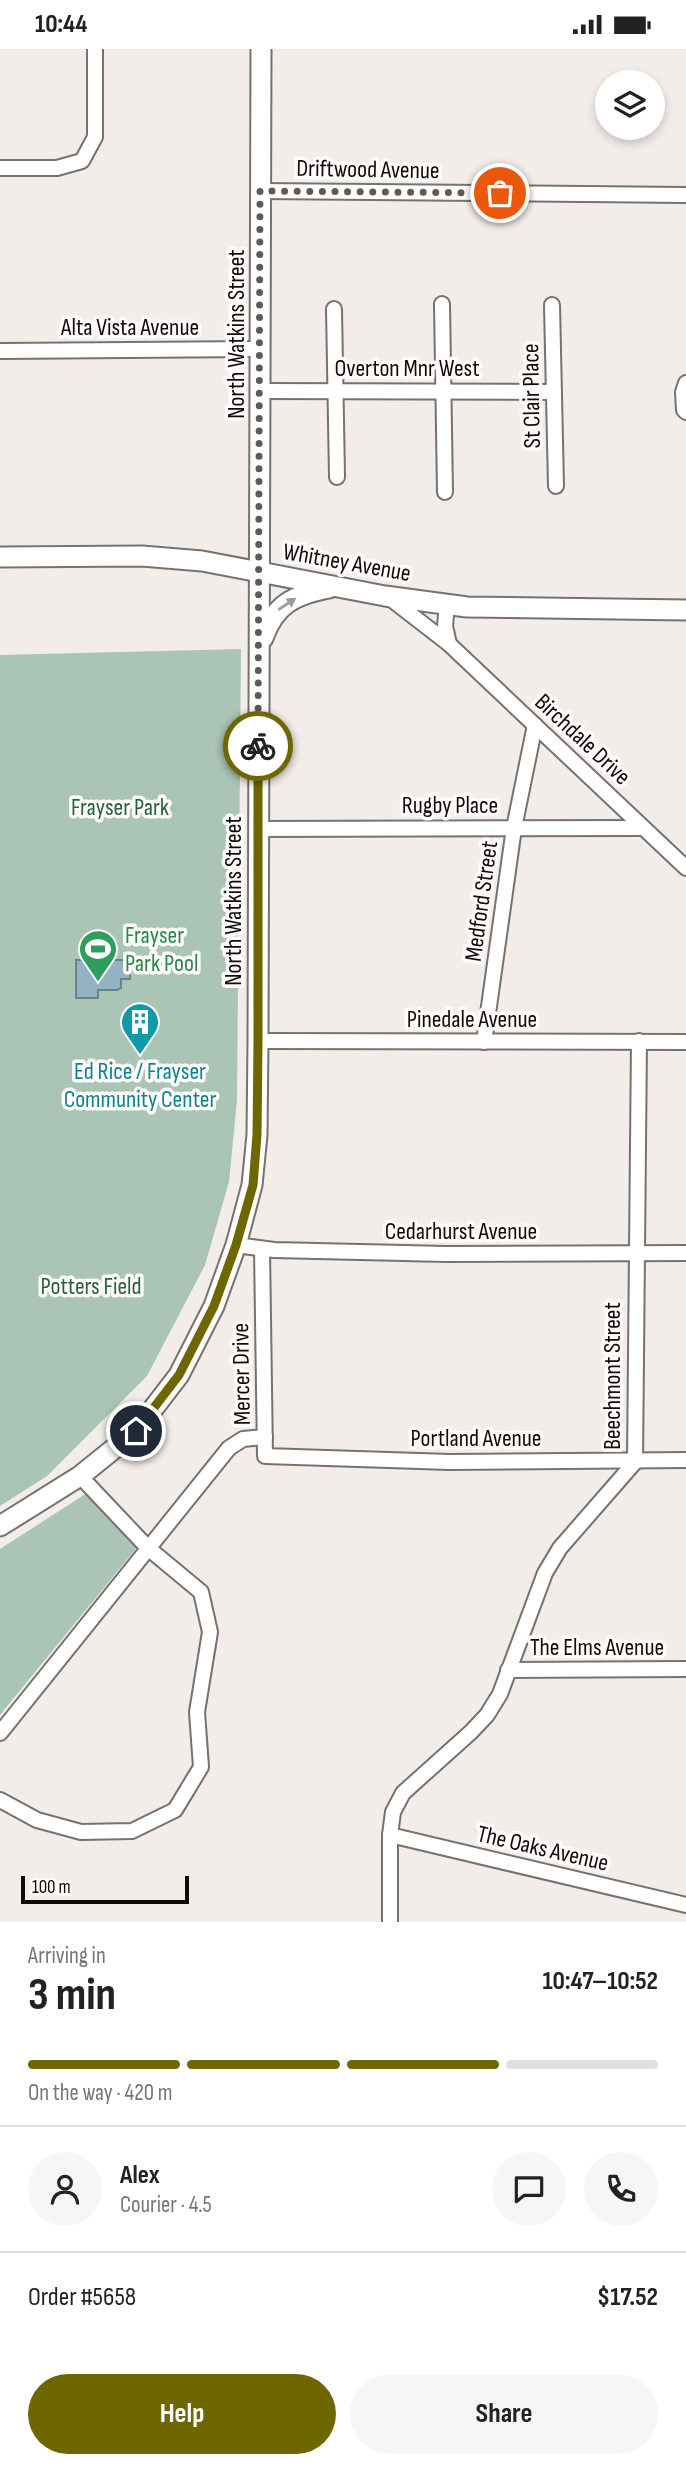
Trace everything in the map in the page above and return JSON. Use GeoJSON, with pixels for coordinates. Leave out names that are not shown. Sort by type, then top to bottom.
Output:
{"type":"FeatureCollection","features":[{"type":"Feature","properties":{"kind":"main road","name":"North Watkins Street"},"geometry":{"type":"LineString","coordinates":[[0,1526],[80,1476],[136,1431],[179,1375],[214,1306],[236,1245],[253,1185],[257,1135],[258,1041],[261,49]]}},
{"type":"Feature","properties":{"kind":"main road","name":"Whitney Avenue"},"geometry":{"type":"LineString","coordinates":[[0,557],[142,556],[202,561],[385,596],[447,604],[546,610],[686,610]]}},
{"type":"Feature","properties":{"kind":"main road"},"geometry":{"type":"LineString","coordinates":[[259,649],[269,621],[280,607],[308,593],[338,587]]}},
{"type":"Feature","properties":{"kind":"street"},"geometry":{"type":"LineString","coordinates":[[0,168],[57,167],[82,161],[95,137],[95,49]]}},
{"type":"Feature","properties":{"kind":"street","name":"Driftwood Avenue"},"geometry":{"type":"LineString","coordinates":[[260,191],[686,195]]}},
{"type":"Feature","properties":{"kind":"street"},"geometry":{"type":"LineString","coordinates":[[442,304],[445,492]]}},
{"type":"Feature","properties":{"kind":"street","name":"St Clair Place"},"geometry":{"type":"LineString","coordinates":[[552,305],[556,486]]}},
{"type":"Feature","properties":{"kind":"street"},"geometry":{"type":"LineString","coordinates":[[334,309],[337,477]]}},
{"type":"Feature","properties":{"kind":"street","name":"Alta Vista Avenue"},"geometry":{"type":"LineString","coordinates":[[0,351],[260,349]]}},
{"type":"Feature","properties":{"kind":"street"},"geometry":{"type":"LineString","coordinates":[[685,411],[683,392],[686,383]]}},
{"type":"Feature","properties":{"kind":"street","name":"Overton Mnr West"},"geometry":{"type":"LineString","coordinates":[[260,391],[554,392]]}},
{"type":"Feature","properties":{"kind":"street","name":"Birchdale Drive"},"geometry":{"type":"LineString","coordinates":[[385,596],[449,644],[686,868]]}},
{"type":"Feature","properties":{"kind":"street"},"geometry":{"type":"LineString","coordinates":[[447,604],[445,626],[449,644]]}},
{"type":"Feature","properties":{"kind":"street","name":"Medford Street"},"geometry":{"type":"LineString","coordinates":[[484,1042],[514,828],[535,725]]}},
{"type":"Feature","properties":{"kind":"street","name":"Rugby Place"},"geometry":{"type":"LineString","coordinates":[[257,829],[643,828]]}},
{"type":"Feature","properties":{"kind":"street","name":"Pinedale Avenue"},"geometry":{"type":"LineString","coordinates":[[258,1041],[686,1042]]}},
{"type":"Feature","properties":{"kind":"street","name":"Beechmont Street"},"geometry":{"type":"LineString","coordinates":[[390,1922],[390,1835],[393,1812],[403,1793],[471,1733],[487,1715],[500,1694],[545,1573],[560,1548],[635,1462],[639,1041]]}},
{"type":"Feature","properties":{"kind":"street","name":"Cedarhurst Avenue"},"geometry":{"type":"LineString","coordinates":[[236,1245],[262,1249],[446,1254],[686,1253]]}},
{"type":"Feature","properties":{"kind":"street","name":"Mercer Drive"},"geometry":{"type":"LineString","coordinates":[[262,1249],[265,1457]]}},
{"type":"Feature","properties":{"kind":"street"},"geometry":{"type":"LineString","coordinates":[[0,1733],[229,1448],[243,1439],[265,1437]]}},
{"type":"Feature","properties":{"kind":"street","name":"Portland Avenue"},"geometry":{"type":"LineString","coordinates":[[265,1457],[450,1462],[686,1460]]}},
{"type":"Feature","properties":{"kind":"street"},"geometry":{"type":"LineString","coordinates":[[0,1800],[37,1820],[81,1832],[132,1831],[175,1810],[201,1767],[197,1712],[210,1632],[201,1592],[148,1548],[80,1476]]}},
{"type":"Feature","properties":{"kind":"street","name":"The Elms Avenue"},"geometry":{"type":"LineString","coordinates":[[508,1670],[686,1669]]}},
{"type":"Feature","properties":{"kind":"street","name":"The Oaks Avenue"},"geometry":{"type":"LineString","coordinates":[[390,1835],[686,1905]]}},
{"type":"Feature","properties":{"kind":"green space","name":"Frayser Park"},"geometry":{"type":"Polygon","coordinates":[[[241,649],[237,1100],[229,1182],[205,1265],[147,1376],[47,1476],[0,1506],[0,655],[241,649]]]}},
{"type":"Feature","properties":{"kind":"green space"},"geometry":{"type":"Polygon","coordinates":[[[87,1493],[138,1546],[0,1715],[0,1549],[87,1493]]]}},
{"type":"Feature","properties":{"kind":"water","name":"Frayser Park Pool"},"geometry":{"type":"Polygon","coordinates":[[[76,960],[130,960],[130,979],[121,979],[121,988],[117,990],[98,990],[98,998],[76,998],[76,960]]]}},
{"type":"Feature","properties":{"kind":"way so far"},"geometry":{"type":"LineString","coordinates":[[258,746],[260,191],[500,193]]}},
{"type":"Feature","properties":{"kind":"place","name":"Frayser Park Pool"},"geometry":{"type":"Point","coordinates":[98,983]}},
{"type":"Feature","properties":{"kind":"place","name":"Ed Rice / Frayser Community Center"},"geometry":{"type":"Point","coordinates":[140,1056]}},
{"type":"Feature","properties":{"kind":"route"},"geometry":{"type":"LineString","coordinates":[[136,1431],[179,1375],[214,1306],[236,1245],[253,1185],[257,1135],[258,746]]}},
{"type":"Feature","properties":{"kind":"park label","name":"Potters Field"},"geometry":{"type":"Point","coordinates":[91,1286]}}]}
